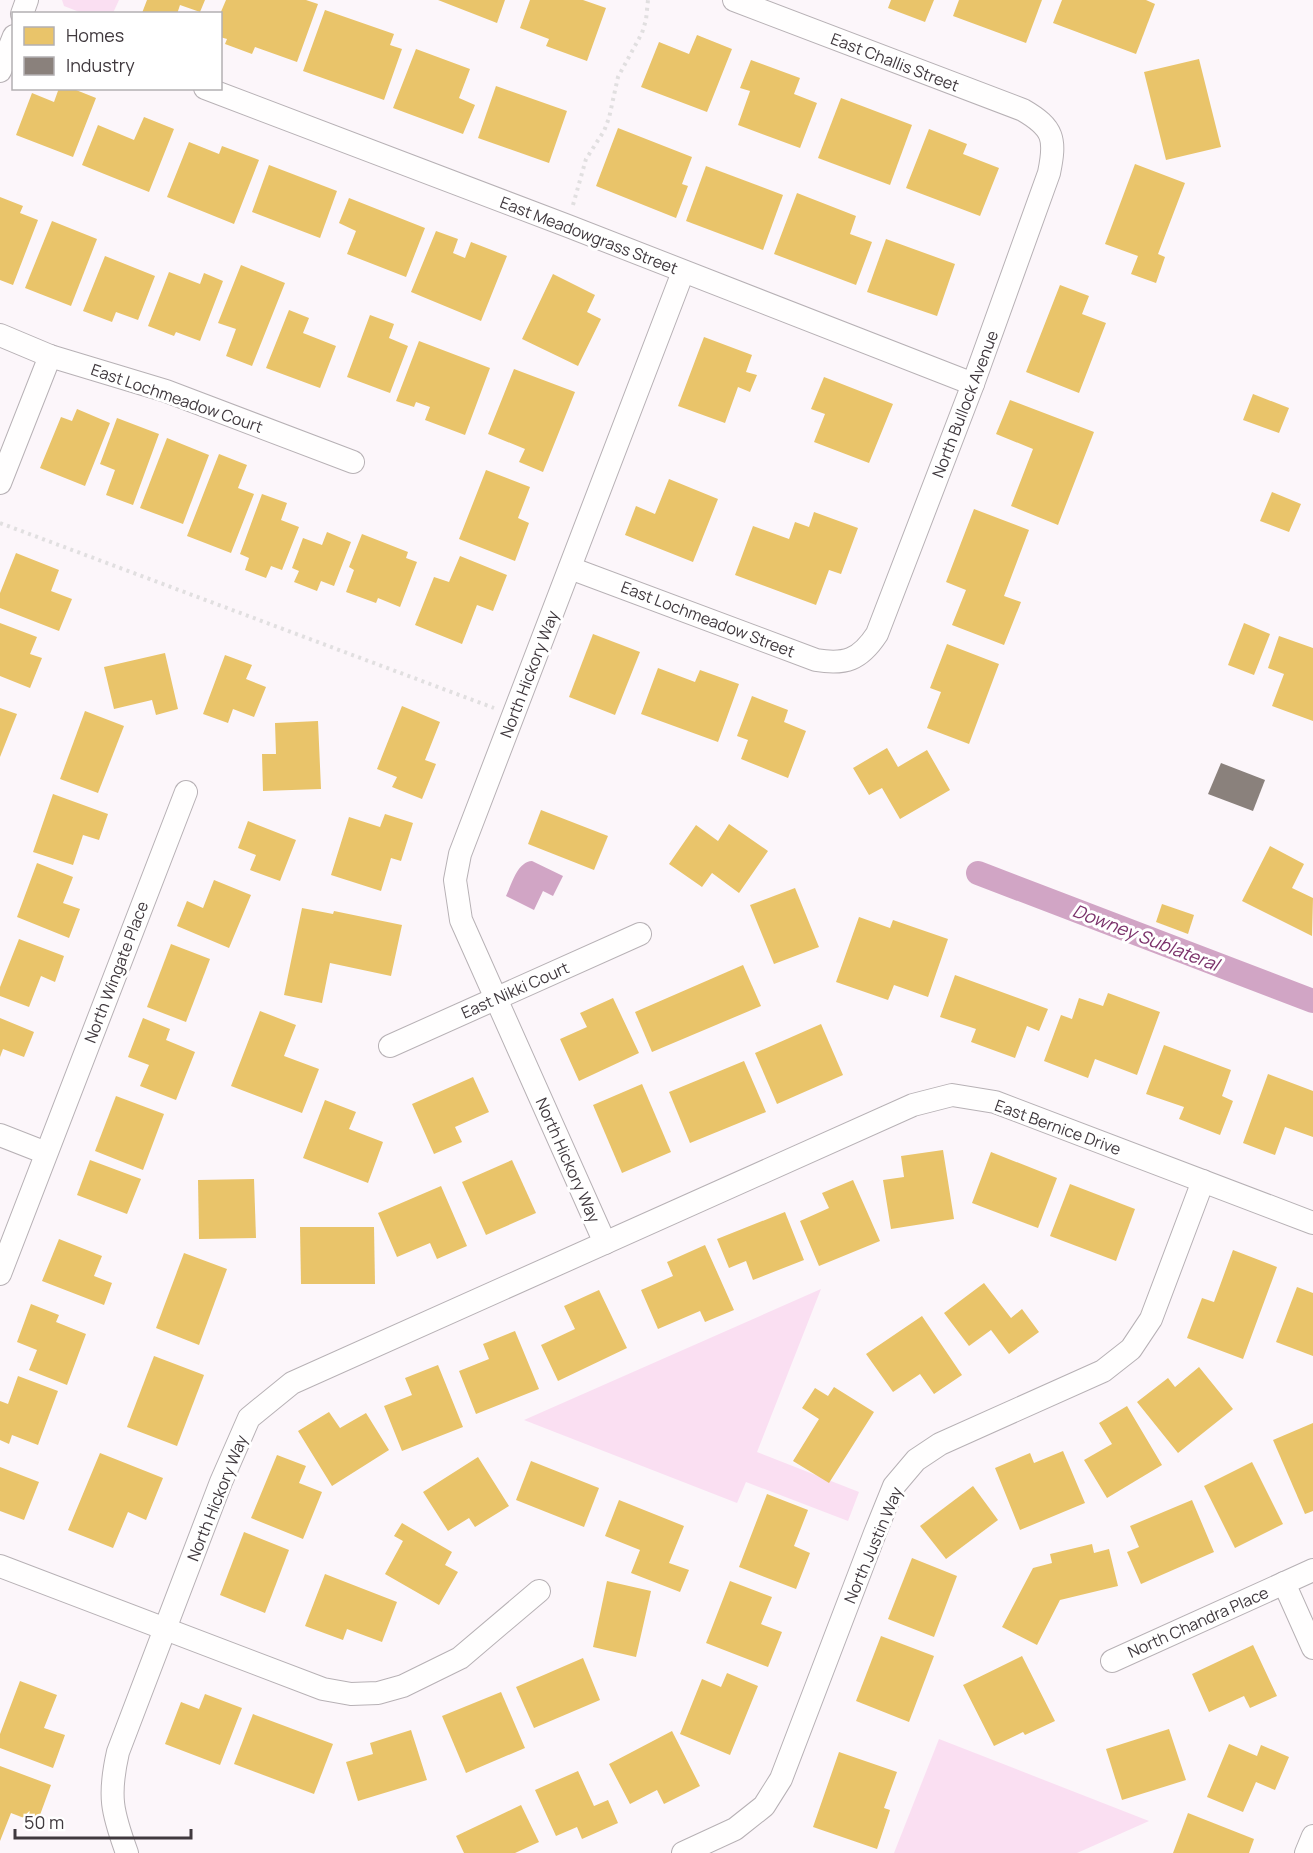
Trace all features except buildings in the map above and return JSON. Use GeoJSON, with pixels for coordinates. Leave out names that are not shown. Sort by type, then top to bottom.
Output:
{"type":"FeatureCollection","features":[{"type":"Feature","properties":{"kind":"street","name":"East Challis Street"},"geometry":{"type":"LineString","coordinates":[[734,0],[1023,110],[1040,120],[1051,133]]}},
{"type":"Feature","properties":{"kind":"street"},"geometry":{"type":"LineString","coordinates":[[0,71],[12,41]]}},
{"type":"Feature","properties":{"kind":"street","name":"East Meadowgrass Street"},"geometry":{"type":"LineString","coordinates":[[209,90],[568,226],[973,384]]}},
{"type":"Feature","properties":{"kind":"street","name":"North Bullock Avenue"},"geometry":{"type":"LineString","coordinates":[[848,661],[861,654],[877,634],[973,384],[1049,173],[1053,152],[1051,133]]}},
{"type":"Feature","properties":{"kind":"street","name":"North Hickory Way"},"geometry":{"type":"LineString","coordinates":[[127,1853],[112,1806],[112,1779],[118,1752],[221,1482],[249,1418],[292,1383],[605,1243],[461,920],[455,880],[460,854],[683,272]]}},
{"type":"Feature","properties":{"kind":"street","name":"East Lochmeadow Court"},"geometry":{"type":"LineString","coordinates":[[0,334],[50,356],[166,391],[353,462]]}},
{"type":"Feature","properties":{"kind":"street"},"geometry":{"type":"LineString","coordinates":[[0,483],[50,356]]}},
{"type":"Feature","properties":{"kind":"street","name":"East Lochmeadow Street"},"geometry":{"type":"LineString","coordinates":[[570,568],[816,660],[848,661]]}},
{"type":"Feature","properties":{"kind":"street","name":"North Wingate Place"},"geometry":{"type":"LineString","coordinates":[[0,1274],[186,792]]}},
{"type":"Feature","properties":{"kind":"street","name":"East Nikki Court"},"geometry":{"type":"LineString","coordinates":[[390,1046],[640,934]]}},
{"type":"Feature","properties":{"kind":"street","name":"East Bernice Drive"},"geometry":{"type":"LineString","coordinates":[[605,1243],[913,1105],[952,1095],[995,1102],[1313,1223]]}},
{"type":"Feature","properties":{"kind":"street"},"geometry":{"type":"LineString","coordinates":[[0,1136],[46,1153]]}},
{"type":"Feature","properties":{"kind":"street","name":"North Justin Way"},"geometry":{"type":"LineString","coordinates":[[683,1853],[735,1829],[764,1806],[781,1779],[894,1486],[916,1460],[940,1444],[1103,1371],[1131,1349],[1151,1319],[1203,1181]]}},
{"type":"Feature","properties":{"kind":"street"},"geometry":{"type":"LineString","coordinates":[[0,1566],[323,1689],[351,1695],[378,1694],[403,1686],[460,1658],[539,1592]]}},
{"type":"Feature","properties":{"kind":"street","name":"North Chandra Place"},"geometry":{"type":"LineString","coordinates":[[1112,1661],[1313,1570]]}},
{"type":"Feature","properties":{"kind":"street"},"geometry":{"type":"LineString","coordinates":[[1284,1583],[1313,1648]]}},
{"type":"Feature","properties":{"kind":"street"},"geometry":{"type":"LineString","coordinates":[[1306,1853],[1313,1836]]}},
{"type":"Feature","properties":{"kind":"path"},"geometry":{"type":"LineString","coordinates":[[568,226],[586,159],[609,118],[616,82],[642,33],[648,0]]}},
{"type":"Feature","properties":{"kind":"path"},"geometry":{"type":"LineString","coordinates":[[0,523],[513,715]]}},
{"type":"Feature","properties":{"kind":"shaded area"},"geometry":{"type":"Polygon","coordinates":[[[62,0],[119,0],[113,12],[79,12],[64,6],[62,0]]]}},
{"type":"Feature","properties":{"kind":"shaded area"},"geometry":{"type":"Polygon","coordinates":[[[532,861],[563,876],[553,896],[543,891],[534,910],[506,896],[519,869],[522,865],[532,861]]]}},
{"type":"Feature","properties":{"kind":"shaded area"},"geometry":{"type":"Polygon","coordinates":[[[821,1289],[757,1452],[859,1492],[848,1521],[746,1482],[737,1503],[524,1420],[821,1289]]]}},
{"type":"Feature","properties":{"kind":"shaded area"},"geometry":{"type":"Polygon","coordinates":[[[939,1739],[1149,1821],[1077,1853],[894,1853],[939,1739]]]}},
{"type":"Feature","properties":{"kind":"waterway","name":"Downey Sublateral"},"geometry":{"type":"LineString","coordinates":[[978,873],[1313,1001]]}}]}
